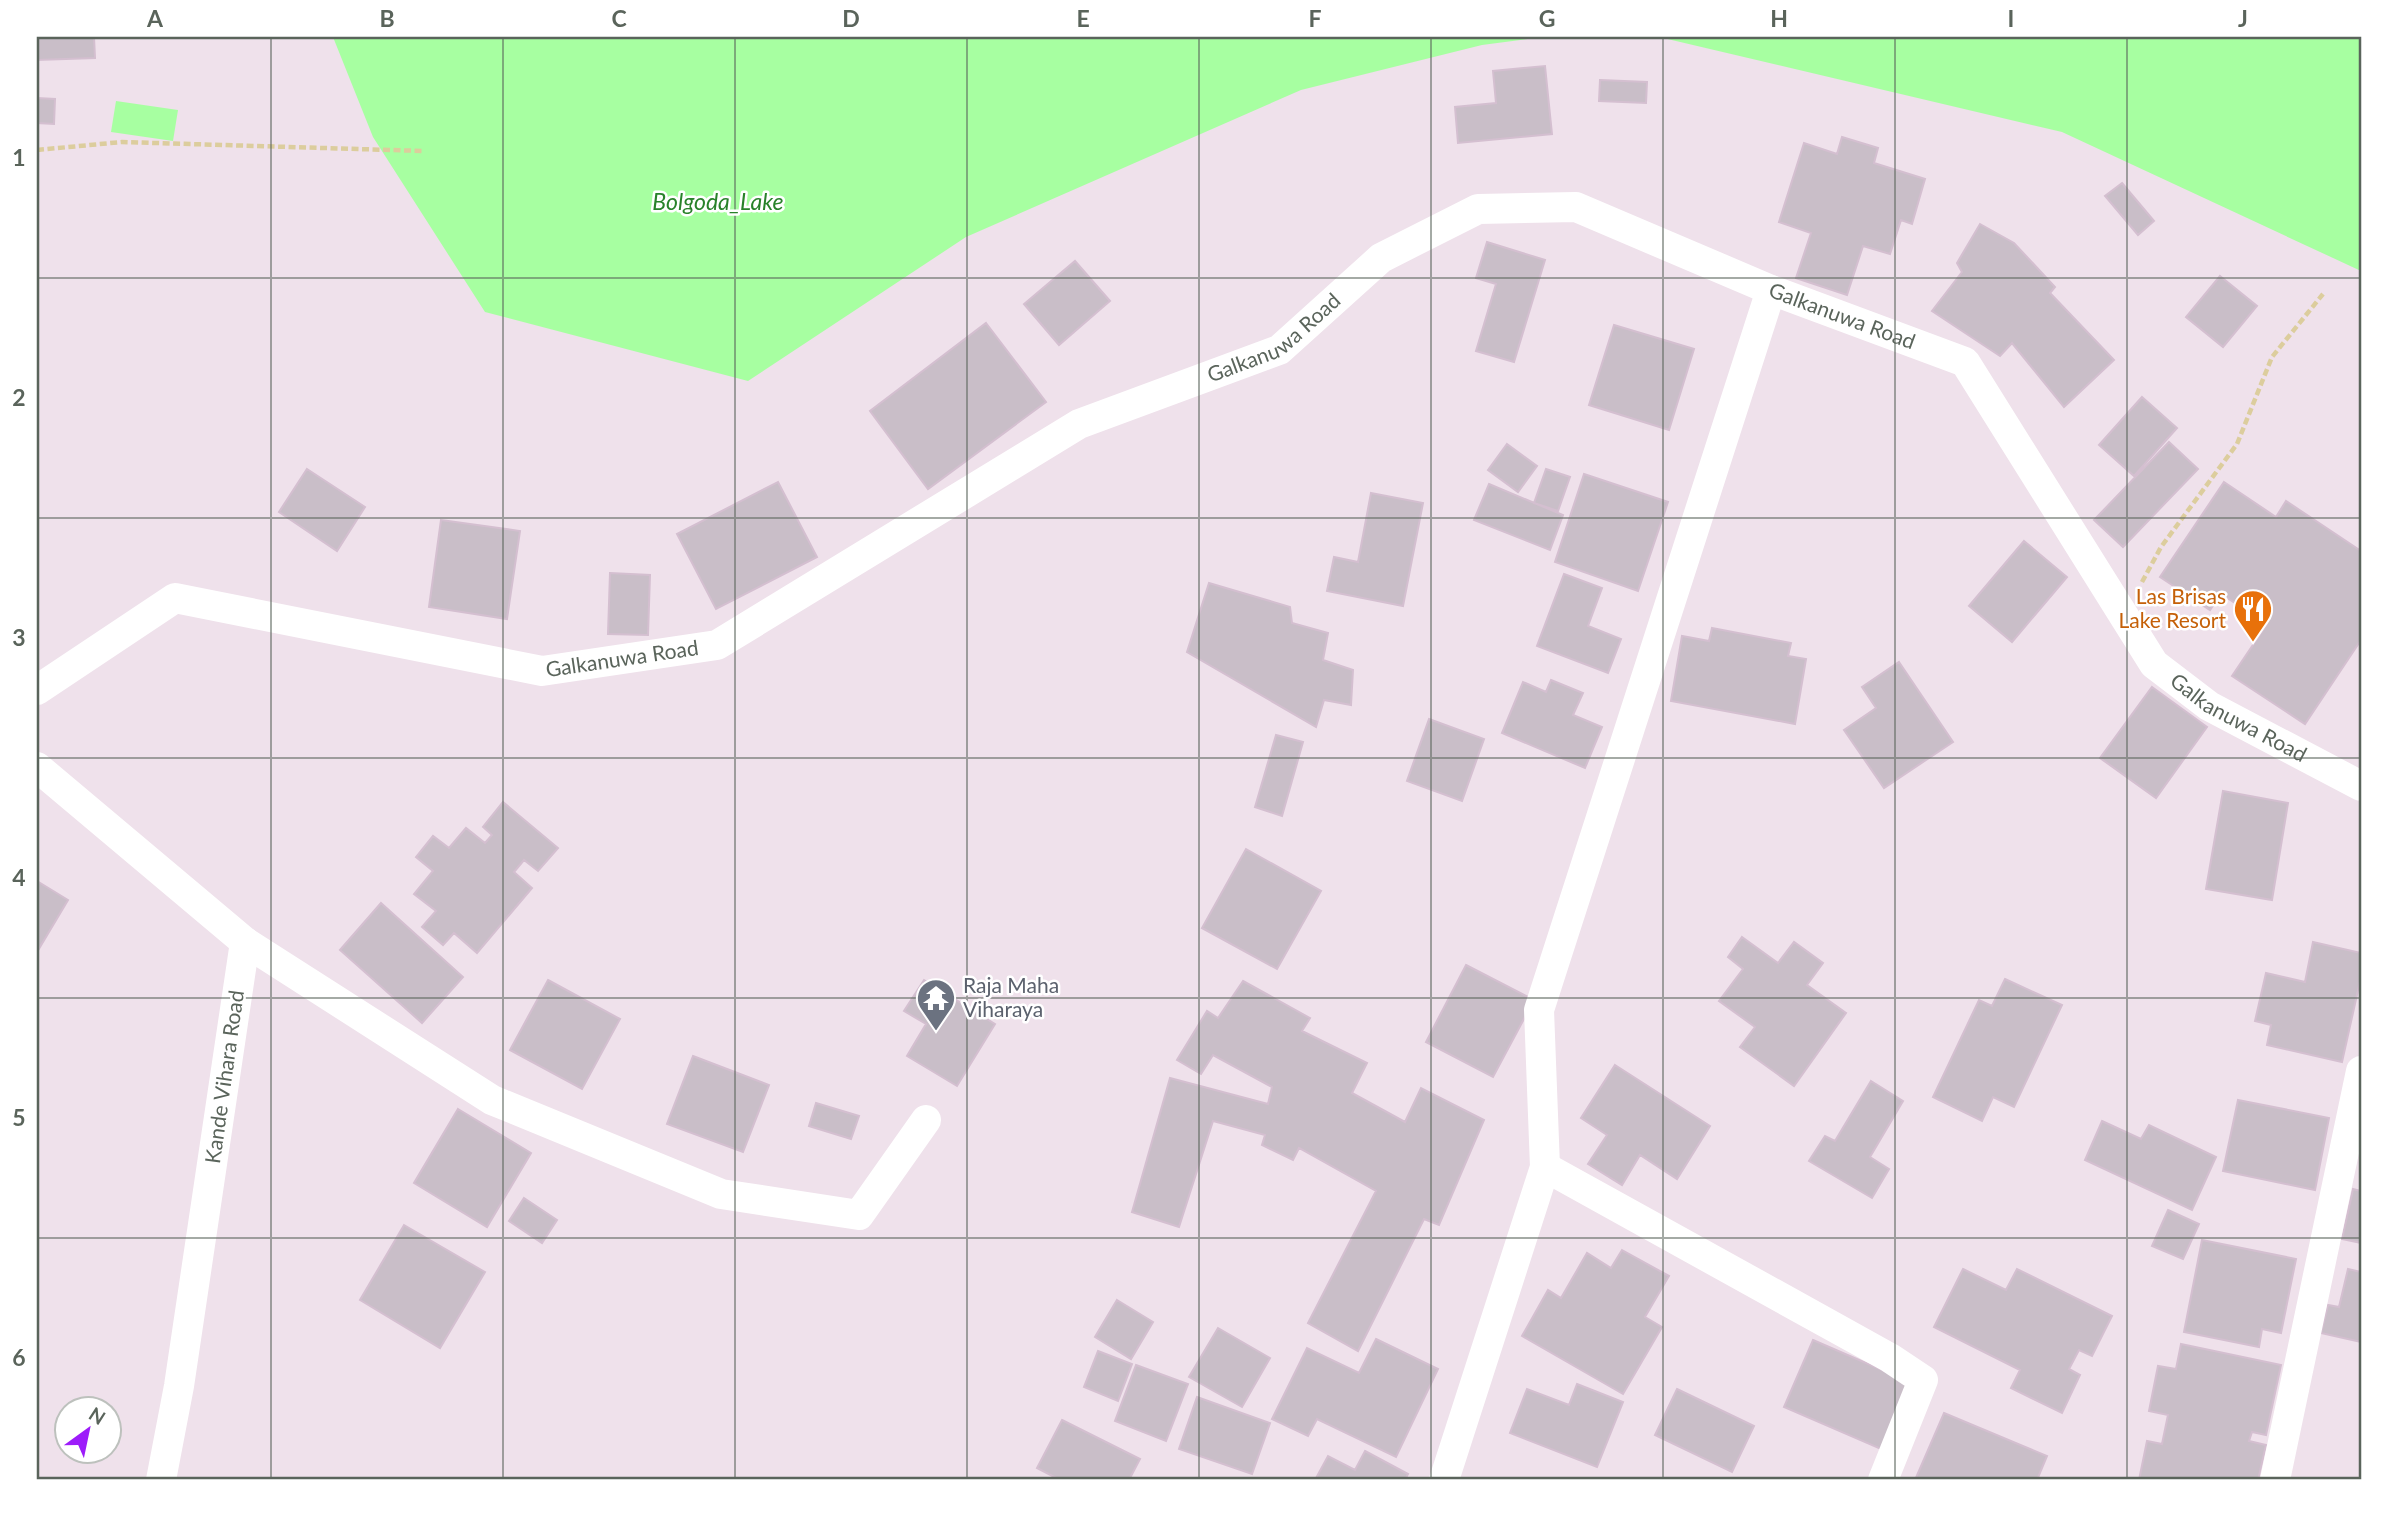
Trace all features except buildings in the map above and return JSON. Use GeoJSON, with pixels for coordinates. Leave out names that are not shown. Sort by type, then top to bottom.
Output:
{"type":"FeatureCollection","features":[{"type":"Feature","properties":{"kind":"street","name":"Galkanuwa Road"},"geometry":{"type":"LineString","coordinates":[[37,690],[175,598],[542,671],[717,645],[1079,424],[1279,350],[1381,258],[1478,209],[1576,207],[1771,290],[1965,362],[2154,664],[2209,706],[2361,786]]}},
{"type":"Feature","properties":{"kind":"street"},"geometry":{"type":"LineString","coordinates":[[1444,1480],[1545,1167],[1539,1010],[1771,290]]}},
{"type":"Feature","properties":{"kind":"street"},"geometry":{"type":"LineString","coordinates":[[37,766],[245,942],[492,1100],[721,1194],[859,1215],[926,1120]]}},
{"type":"Feature","properties":{"kind":"street","name":"Kande Vihara Road"},"geometry":{"type":"LineString","coordinates":[[161,1480],[179,1386],[245,942]]}},
{"type":"Feature","properties":{"kind":"street"},"geometry":{"type":"LineString","coordinates":[[2275,1480],[2361,1071]]}},
{"type":"Feature","properties":{"kind":"street"},"geometry":{"type":"LineString","coordinates":[[1545,1167],[1890,1358],[1923,1380],[1883,1480]]}},
{"type":"Feature","properties":{"kind":"path"},"geometry":{"type":"LineString","coordinates":[[37,150],[122,142],[424,151]]}},
{"type":"Feature","properties":{"kind":"path"},"geometry":{"type":"LineString","coordinates":[[2124,616],[2161,547],[2237,444],[2272,357],[2323,294]]}},
{"type":"Feature","properties":{"kind":"water","name":"Bolgoda_Lake"},"geometry":{"type":"Polygon","coordinates":[[[333,37],[1542,37],[1482,45],[1301,90],[966,237],[748,381],[485,312],[373,137],[333,37]]]}},
{"type":"Feature","properties":{"kind":"water"},"geometry":{"type":"Polygon","coordinates":[[[1659,37],[2361,37],[2361,271],[2062,132],[1659,37]]]}},
{"type":"Feature","properties":{"kind":"water"},"geometry":{"type":"Polygon","coordinates":[[[116,101],[178,110],[173,141],[111,132],[116,101]]]}},
{"type":"Feature","properties":{"kind":"place","name":"Las Brisas Lake Resort"},"geometry":{"type":"Point","coordinates":[2253,643]}},
{"type":"Feature","properties":{"kind":"place","name":"Raja Maha Viharaya"},"geometry":{"type":"Point","coordinates":[936,1032]}}]}
